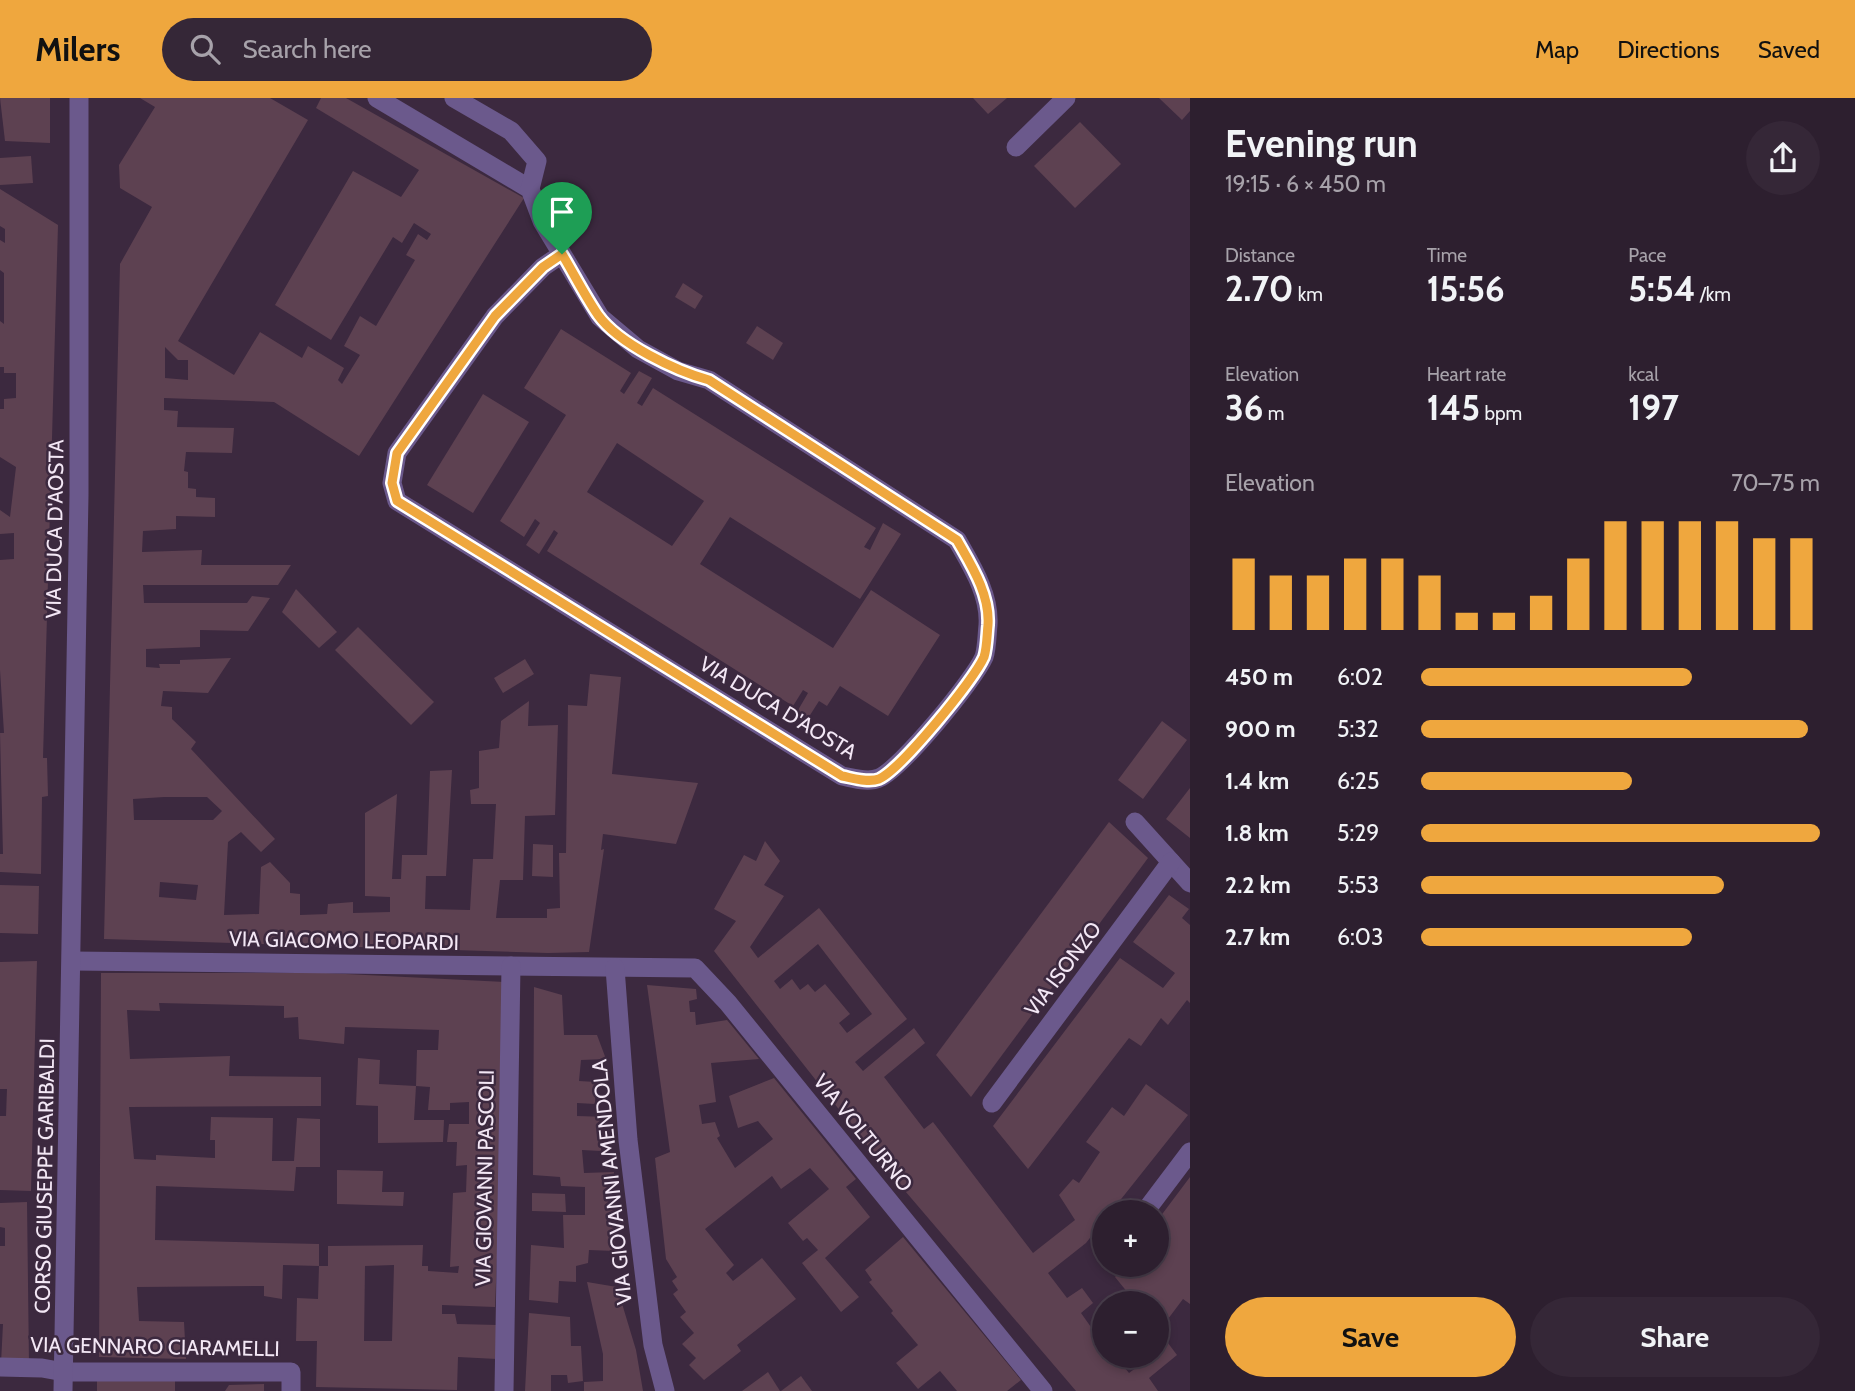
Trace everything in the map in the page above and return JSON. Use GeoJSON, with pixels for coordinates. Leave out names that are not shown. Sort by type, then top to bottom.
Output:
{"type":"FeatureCollection","features":[{"type":"Feature","properties":{"kind":"street","name":"VIA DUCA D'AOSTA"},"geometry":{"type":"LineString","coordinates":[[72,961],[79,495],[79,98]]}},
{"type":"Feature","properties":{"kind":"street"},"geometry":{"type":"LineString","coordinates":[[377,98],[530,188]]}},
{"type":"Feature","properties":{"kind":"street","name":"VIA DUCA D'AOSTA"},"geometry":{"type":"LineString","coordinates":[[454,98],[510,131],[537,161],[530,188],[542,221],[562,254],[600,317],[638,349],[678,372],[709,380],[957,540],[979,579],[989,621],[984,656],[964,688],[905,756],[877,779],[860,780],[842,776],[397,501],[392,483],[397,453],[495,316],[543,267],[562,254]]}},
{"type":"Feature","properties":{"kind":"street"},"geometry":{"type":"LineString","coordinates":[[1016,147],[1066,98]]}},
{"type":"Feature","properties":{"kind":"street"},"geometry":{"type":"LineString","coordinates":[[1135,822],[1190,883]]}},
{"type":"Feature","properties":{"kind":"street","name":"VIA ISONZO"},"geometry":{"type":"LineString","coordinates":[[992,1103],[1171,862]]}},
{"type":"Feature","properties":{"kind":"street","name":"VIA GIACOMO LEOPARDI"},"geometry":{"type":"LineString","coordinates":[[72,961],[615,968]]}},
{"type":"Feature","properties":{"kind":"street","name":"CORSO GIUSEPPE GARIBALDI"},"geometry":{"type":"LineString","coordinates":[[63,1381],[72,961]]}},
{"type":"Feature","properties":{"kind":"street","name":"VIA GIOVANNI PASCOLI"},"geometry":{"type":"LineString","coordinates":[[504,1391],[511,966]]}},
{"type":"Feature","properties":{"kind":"street","name":"VIA GIOVANNI AMENDOLA"},"geometry":{"type":"LineString","coordinates":[[615,968],[628,1140],[653,1345],[665,1391]]}},
{"type":"Feature","properties":{"kind":"street","name":"VIA VOLTURNO"},"geometry":{"type":"LineString","coordinates":[[615,968],[695,968],[728,1003],[1043,1391]]}},
{"type":"Feature","properties":{"kind":"street"},"geometry":{"type":"LineString","coordinates":[[1154,1200],[1190,1152]]}},
{"type":"Feature","properties":{"kind":"street","name":"VIA GENNARO CIARAMELLI"},"geometry":{"type":"LineString","coordinates":[[0,1367],[43,1368],[63,1381],[291,1372],[291,1391]]}},
{"type":"Feature","properties":{"kind":"building"},"geometry":{"type":"Polygon","coordinates":[[[0,98],[50,98],[50,143],[5,141],[0,98]]]}},
{"type":"Feature","properties":{"kind":"building"},"geometry":{"type":"Polygon","coordinates":[[[140,98],[270,98],[308,120],[178,341],[234,375],[260,332],[302,358],[308,346],[344,368],[338,380],[342,384],[360,355],[344,346],[360,316],[376,326],[415,260],[406,255],[418,234],[427,240],[431,234],[414,223],[402,243],[393,237],[331,340],[275,305],[353,171],[401,197],[419,170],[316,108],[321,98],[346,98],[524,198],[359,456],[274,402],[164,398],[164,410],[178,411],[177,427],[234,428],[232,453],[186,452],[184,471],[188,472],[188,488],[196,489],[196,497],[215,498],[215,517],[176,516],[176,529],[143,531],[142,552],[202,550],[201,565],[291,565],[278,585],[143,585],[144,603],[247,603],[252,596],[270,598],[248,631],[200,630],[200,647],[146,649],[146,667],[160,668],[159,664],[180,664],[180,660],[231,658],[208,693],[163,691],[161,706],[172,707],[172,719],[196,742],[191,749],[275,839],[261,852],[241,832],[228,842],[224,915],[259,914],[261,867],[270,862],[290,883],[290,893],[300,894],[300,915],[327,914],[328,904],[353,902],[353,913],[390,912],[390,897],[365,896],[365,813],[397,794],[392,879],[401,879],[402,855],[427,855],[430,771],[452,770],[446,876],[426,876],[425,909],[470,910],[473,859],[493,859],[496,804],[471,804],[470,790],[479,788],[479,751],[499,748],[501,721],[529,701],[528,726],[558,725],[555,815],[525,816],[523,880],[500,880],[496,918],[547,918],[547,909],[560,908],[559,853],[566,853],[568,705],[587,706],[590,674],[621,677],[612,774],[698,783],[676,844],[603,834],[601,850],[604,849],[589,952],[104,939],[120,264],[152,207],[120,188],[119,165],[155,107],[140,98]],[[165,347],[165,378],[188,380],[188,360],[178,360],[165,347]],[[207,797],[133,799],[134,820],[213,820],[222,811],[207,797]],[[160,882],[159,897],[196,900],[198,885],[160,882]]]}},
{"type":"Feature","properties":{"kind":"building"},"geometry":{"type":"Polygon","coordinates":[[[973,98],[1007,98],[988,114],[973,98]]]}},
{"type":"Feature","properties":{"kind":"building"},"geometry":{"type":"Polygon","coordinates":[[[1159,98],[1190,98],[1190,111],[1182,120],[1159,98]]]}},
{"type":"Feature","properties":{"kind":"building"},"geometry":{"type":"Polygon","coordinates":[[[1080,122],[1121,164],[1075,208],[1034,166],[1080,122]]]}},
{"type":"Feature","properties":{"kind":"building"},"geometry":{"type":"Polygon","coordinates":[[[31,156],[33,183],[0,185],[0,158],[31,156]]]}},
{"type":"Feature","properties":{"kind":"building"},"geometry":{"type":"Polygon","coordinates":[[[0,189],[58,225],[43,758],[47,758],[48,796],[42,797],[41,874],[0,872],[0,854],[3,854],[0,733],[4,733],[0,670],[0,560],[14,559],[14,533],[0,534],[0,510],[10,517],[16,467],[0,457],[0,409],[4,409],[4,399],[16,398],[16,373],[4,373],[4,367],[0,367],[0,321],[4,324],[4,273],[0,270],[0,240],[5,243],[5,229],[0,226],[0,189]]]}},
{"type":"Feature","properties":{"kind":"building"},"geometry":{"type":"Polygon","coordinates":[[[683,283],[703,296],[695,309],[675,297],[683,283]]]}},
{"type":"Feature","properties":{"kind":"building"},"geometry":{"type":"Polygon","coordinates":[[[757,326],[783,343],[773,360],[746,343],[757,326]]]}},
{"type":"Feature","properties":{"kind":"building"},"geometry":{"type":"Polygon","coordinates":[[[561,329],[631,373],[620,391],[624,394],[639,371],[652,378],[637,403],[642,406],[653,388],[876,528],[864,547],[870,550],[883,523],[901,534],[860,599],[730,517],[700,564],[833,648],[871,590],[940,635],[888,716],[840,686],[827,706],[819,701],[805,723],[794,717],[808,693],[803,690],[793,706],[547,551],[558,533],[554,530],[539,554],[526,545],[540,523],[535,519],[524,537],[500,521],[566,415],[524,388],[561,329]],[[617,443],[587,492],[672,546],[704,501],[617,443]]]}},
{"type":"Feature","properties":{"kind":"building"},"geometry":{"type":"Polygon","coordinates":[[[483,394],[529,422],[473,513],[427,485],[483,394]]]}},
{"type":"Feature","properties":{"kind":"building"},"geometry":{"type":"Polygon","coordinates":[[[296,589],[337,632],[319,648],[282,612],[296,589]]]}},
{"type":"Feature","properties":{"kind":"building"},"geometry":{"type":"Polygon","coordinates":[[[358,627],[434,702],[411,725],[335,650],[358,627]]]}},
{"type":"Feature","properties":{"kind":"building"},"geometry":{"type":"Polygon","coordinates":[[[525,659],[534,674],[503,693],[494,678],[525,659]]]}},
{"type":"Feature","properties":{"kind":"building"},"geometry":{"type":"Polygon","coordinates":[[[1162,721],[1187,740],[1143,799],[1118,780],[1162,721]]]}},
{"type":"Feature","properties":{"kind":"building"},"geometry":{"type":"Polygon","coordinates":[[[1190,788],[1190,838],[1166,819],[1190,788]]]}},
{"type":"Feature","properties":{"kind":"building"},"geometry":{"type":"Polygon","coordinates":[[[1109,822],[1148,858],[971,1097],[936,1055],[1109,822]]]}},
{"type":"Feature","properties":{"kind":"building"},"geometry":{"type":"Polygon","coordinates":[[[765,841],[780,861],[764,885],[784,896],[750,947],[758,958],[819,908],[907,1019],[855,1062],[863,1071],[914,1028],[925,1043],[884,1077],[924,1129],[933,1122],[1033,1253],[1075,1220],[1059,1195],[1073,1179],[1079,1183],[1100,1152],[1086,1142],[1112,1107],[1124,1116],[1146,1084],[1188,1115],[1120,1200],[1092,1200],[1092,1235],[1048,1273],[1067,1298],[1082,1288],[1092,1302],[1081,1313],[1092,1329],[1092,1368],[1125,1368],[1129,1373],[1136,1368],[1161,1368],[1149,1378],[1158,1391],[1076,1391],[882,1164],[714,951],[736,921],[714,909],[744,855],[756,861],[765,841]],[[818,944],[774,981],[780,989],[792,979],[800,990],[808,984],[815,992],[825,984],[850,1014],[839,1023],[847,1033],[872,1014],[818,944]]]}},
{"type":"Feature","properties":{"kind":"building"},"geometry":{"type":"Polygon","coordinates":[[[533,844],[553,845],[553,877],[532,876],[533,844]]]}},
{"type":"Feature","properties":{"kind":"building"},"geometry":{"type":"Polygon","coordinates":[[[0,885],[39,886],[38,934],[0,933],[0,885]]]}},
{"type":"Feature","properties":{"kind":"building"},"geometry":{"type":"Polygon","coordinates":[[[1169,895],[1189,909],[1182,918],[1190,925],[1190,1003],[1187,1000],[1168,1025],[1161,1018],[1141,1046],[1129,1038],[1028,1169],[993,1126],[1120,958],[1163,988],[1175,973],[1133,942],[1169,895]]]}},
{"type":"Feature","properties":{"kind":"building"},"geometry":{"type":"Polygon","coordinates":[[[37,961],[31,1191],[0,1190],[0,1116],[6,1116],[7,1089],[0,1089],[0,962],[37,961]]]}},
{"type":"Feature","properties":{"kind":"building"},"geometry":{"type":"Polygon","coordinates":[[[101,973],[326,973],[505,982],[506,1035],[495,1307],[442,1305],[442,1314],[455,1314],[457,1324],[498,1325],[497,1359],[458,1357],[457,1390],[316,1387],[317,1341],[296,1341],[297,1298],[318,1299],[319,1266],[283,1265],[282,1299],[264,1296],[264,1286],[137,1287],[139,1321],[184,1322],[186,1359],[99,1357],[101,973]],[[159,1003],[160,1011],[127,1010],[130,1059],[230,1056],[229,1076],[321,1077],[321,1106],[129,1107],[134,1159],[156,1160],[156,1155],[215,1158],[215,1140],[210,1140],[211,1117],[273,1118],[272,1161],[294,1161],[297,1118],[320,1119],[320,1167],[296,1167],[294,1191],[156,1186],[155,1240],[319,1244],[319,1266],[328,1266],[328,1246],[423,1245],[422,1266],[428,1266],[428,1271],[458,1273],[459,1266],[450,1267],[453,1193],[466,1192],[467,1165],[456,1166],[457,1142],[447,1142],[449,1124],[469,1124],[469,1102],[450,1103],[450,1110],[428,1110],[430,1087],[416,1086],[417,1050],[438,1050],[439,1030],[345,1027],[344,1044],[299,1039],[298,1017],[284,1018],[284,1006],[159,1003]],[[394,1265],[365,1266],[364,1341],[392,1341],[394,1265]]]}},
{"type":"Feature","properties":{"kind":"building"},"geometry":{"type":"Polygon","coordinates":[[[647,985],[696,989],[697,999],[689,1001],[690,1012],[695,1012],[696,1025],[727,1020],[759,1059],[711,1063],[716,1102],[699,1105],[702,1124],[715,1122],[720,1136],[717,1138],[735,1168],[773,1139],[758,1121],[738,1128],[729,1096],[774,1078],[856,1179],[846,1187],[870,1217],[825,1258],[859,1297],[841,1312],[802,1263],[818,1250],[807,1238],[803,1241],[788,1223],[829,1189],[810,1168],[781,1189],[772,1176],[705,1229],[734,1265],[726,1273],[733,1281],[762,1258],[796,1299],[737,1345],[741,1351],[704,1380],[689,1365],[696,1358],[682,1344],[694,1333],[680,1317],[686,1312],[673,1294],[678,1290],[672,1281],[677,1277],[666,1259],[655,1158],[670,1152],[647,985]]]}},
{"type":"Feature","properties":{"kind":"building"},"geometry":{"type":"Polygon","coordinates":[[[534,987],[562,995],[564,1035],[597,1035],[606,1059],[581,1060],[579,1081],[596,1082],[595,1104],[577,1103],[577,1116],[609,1117],[610,1133],[602,1132],[601,1151],[582,1150],[584,1173],[614,1172],[615,1251],[589,1250],[588,1263],[576,1266],[576,1282],[559,1281],[558,1303],[529,1300],[531,1245],[564,1248],[563,1215],[585,1215],[585,1187],[561,1186],[560,1177],[533,1175],[534,987]]]}},
{"type":"Feature","properties":{"kind":"building"},"geometry":{"type":"Polygon","coordinates":[[[358,1058],[380,1060],[379,1084],[416,1086],[414,1120],[444,1120],[443,1142],[378,1143],[378,1106],[356,1105],[358,1058]]]}},
{"type":"Feature","properties":{"kind":"building"},"geometry":{"type":"Polygon","coordinates":[[[337,1170],[383,1171],[382,1192],[404,1192],[403,1206],[337,1204],[337,1170]]]}},
{"type":"Feature","properties":{"kind":"building"},"geometry":{"type":"Polygon","coordinates":[[[1190,1177],[1190,1304],[1183,1299],[1169,1318],[1169,1291],[1126,1291],[1115,1277],[1169,1277],[1169,1205],[1190,1177]]]}},
{"type":"Feature","properties":{"kind":"building"},"geometry":{"type":"Polygon","coordinates":[[[532,1193],[565,1194],[566,1212],[532,1211],[532,1193]]]}},
{"type":"Feature","properties":{"kind":"building"},"geometry":{"type":"Polygon","coordinates":[[[27,1202],[29,1364],[1,1363],[3,1324],[0,1324],[0,1246],[5,1246],[5,1228],[0,1227],[0,1203],[27,1202]]]}},
{"type":"Feature","properties":{"kind":"building"},"geometry":{"type":"Polygon","coordinates":[[[903,1237],[1021,1380],[1007,1391],[957,1391],[940,1371],[918,1389],[896,1363],[918,1345],[869,1282],[872,1280],[865,1270],[903,1237]]]}},
{"type":"Feature","properties":{"kind":"building"},"geometry":{"type":"Polygon","coordinates":[[[587,1282],[617,1287],[636,1350],[643,1391],[584,1391],[584,1382],[603,1381],[603,1354],[587,1282]]]}},
{"type":"Feature","properties":{"kind":"building"},"geometry":{"type":"Polygon","coordinates":[[[529,1313],[570,1317],[571,1346],[581,1346],[583,1381],[568,1383],[567,1375],[551,1375],[551,1391],[525,1391],[529,1313]]]}},
{"type":"Feature","properties":{"kind":"building"},"geometry":{"type":"Polygon","coordinates":[[[1169,1344],[1177,1355],[1169,1362],[1169,1344]]]}},
{"type":"Feature","properties":{"kind":"building"},"geometry":{"type":"Polygon","coordinates":[[[768,1372],[780,1391],[742,1391],[768,1372]]]}},
{"type":"Feature","properties":{"kind":"building"},"geometry":{"type":"Polygon","coordinates":[[[801,1376],[812,1391],[781,1391],[801,1376]]]}},
{"type":"Feature","properties":{"kind":"building"},"geometry":{"type":"Polygon","coordinates":[[[97,1380],[175,1380],[175,1391],[97,1391],[97,1380]]]}},
{"type":"Feature","properties":{"kind":"building"},"geometry":{"type":"Polygon","coordinates":[[[264,1384],[264,1391],[225,1391],[229,1385],[264,1384]]]}},
{"type":"Feature","properties":{"kind":"route"},"geometry":{"type":"LineString","coordinates":[[562,254],[600,317],[638,349],[678,372],[709,380],[957,540],[979,579],[989,621],[984,656],[964,688],[897,766],[877,779],[860,780],[842,776],[397,501],[392,483],[397,453],[495,316],[543,267],[562,254]]}}]}
